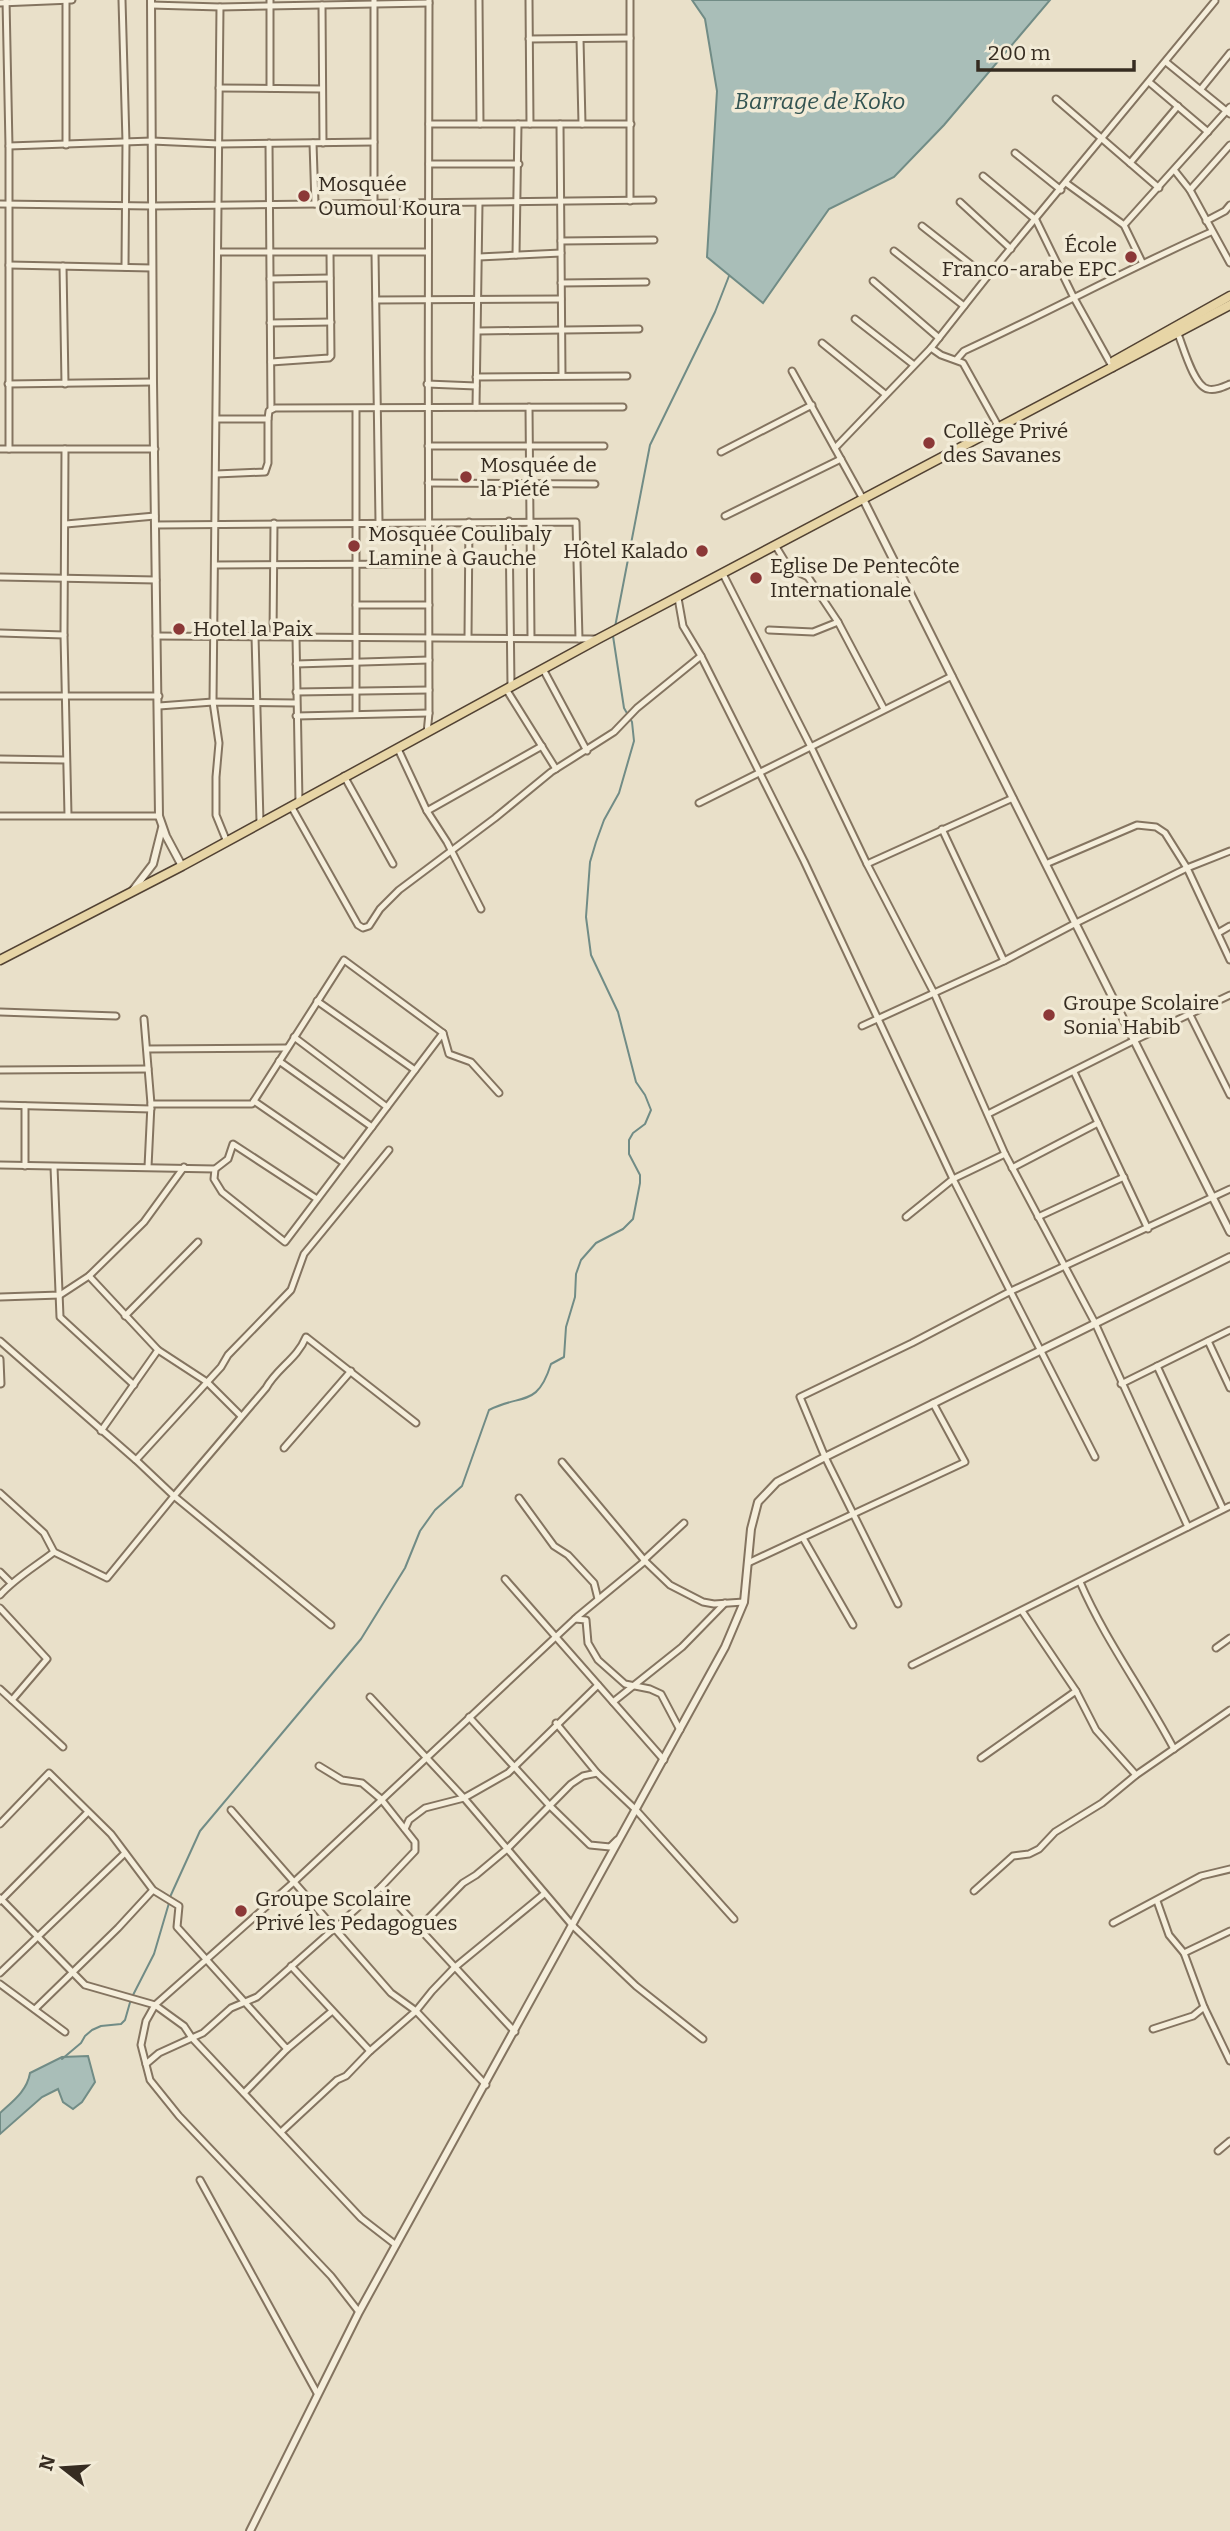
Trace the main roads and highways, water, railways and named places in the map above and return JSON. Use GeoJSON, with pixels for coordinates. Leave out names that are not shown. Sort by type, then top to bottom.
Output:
{"type":"FeatureCollection","features":[{"type":"Feature","properties":{"kind":"main road"},"geometry":{"type":"LineString","coordinates":[[918,469],[943,458],[1112,365],[1230,296]]}},
{"type":"Feature","properties":{"kind":"main road"},"geometry":{"type":"LineString","coordinates":[[0,960],[227,842],[344,776],[998,424],[1230,305]]}},
{"type":"Feature","properties":{"kind":"water","name":"Barrage de Koko"},"geometry":{"type":"Polygon","coordinates":[[[692,0],[1050,0],[944,125],[894,177],[829,209],[763,303],[707,257],[717,91],[705,19],[692,0]]]}},
{"type":"Feature","properties":{"kind":"water"},"geometry":{"type":"Polygon","coordinates":[[[88,2056],[95,2082],[82,2102],[73,2109],[63,2102],[58,2089],[42,2097],[0,2134],[0,2113],[23,2090],[30,2073],[62,2057],[88,2056]]]}},
{"type":"Feature","properties":{"kind":"waterway"},"geometry":{"type":"LineString","coordinates":[[615,627],[650,445],[715,312],[729,276]]}},
{"type":"Feature","properties":{"kind":"waterway"},"geometry":{"type":"LineString","coordinates":[[170,1897],[200,1831],[361,1639],[405,1568],[420,1531],[435,1510],[462,1486],[489,1410],[534,1393],[546,1378],[551,1364],[564,1357],[566,1327],[575,1297],[576,1274],[581,1260],[596,1243],[623,1229],[633,1219],[640,1175],[629,1154],[629,1140],[633,1133],[645,1124],[651,1110],[636,1082],[618,1012],[591,955],[586,917],[590,862],[604,820],[619,793],[634,741],[632,722],[624,708],[613,636]]}},
{"type":"Feature","properties":{"kind":"waterway"},"geometry":{"type":"LineString","coordinates":[[62,2059],[92,2030],[121,2024],[125,2020],[131,1999],[154,1954],[169,1903]]}},
{"type":"Feature","properties":{"kind":"place","name":"Mosquée Oumoul Koura"},"geometry":{"type":"Point","coordinates":[304,196]}},
{"type":"Feature","properties":{"kind":"place","name":"École Franco-arabe EPC"},"geometry":{"type":"Point","coordinates":[1131,257]}},
{"type":"Feature","properties":{"kind":"place","name":"Collège Privé des Savanes"},"geometry":{"type":"Point","coordinates":[929,443]}},
{"type":"Feature","properties":{"kind":"place","name":"Mosquée de la Piété"},"geometry":{"type":"Point","coordinates":[466,477]}},
{"type":"Feature","properties":{"kind":"place","name":"Mosquée Coulibaly Lamine à Gauche"},"geometry":{"type":"Point","coordinates":[354,546]}},
{"type":"Feature","properties":{"kind":"place","name":"Hôtel Kalado"},"geometry":{"type":"Point","coordinates":[702,551]}},
{"type":"Feature","properties":{"kind":"place","name":"Eglise De Pentecôte Internationale"},"geometry":{"type":"Point","coordinates":[756,578]}},
{"type":"Feature","properties":{"kind":"place","name":"Hotel la Paix"},"geometry":{"type":"Point","coordinates":[179,629]}},
{"type":"Feature","properties":{"kind":"place","name":"Groupe Scolaire Sonia Habib"},"geometry":{"type":"Point","coordinates":[1049,1015]}},
{"type":"Feature","properties":{"kind":"place","name":"Groupe Scolaire Privé les Pedagogues"},"geometry":{"type":"Point","coordinates":[241,1911]}}]}
